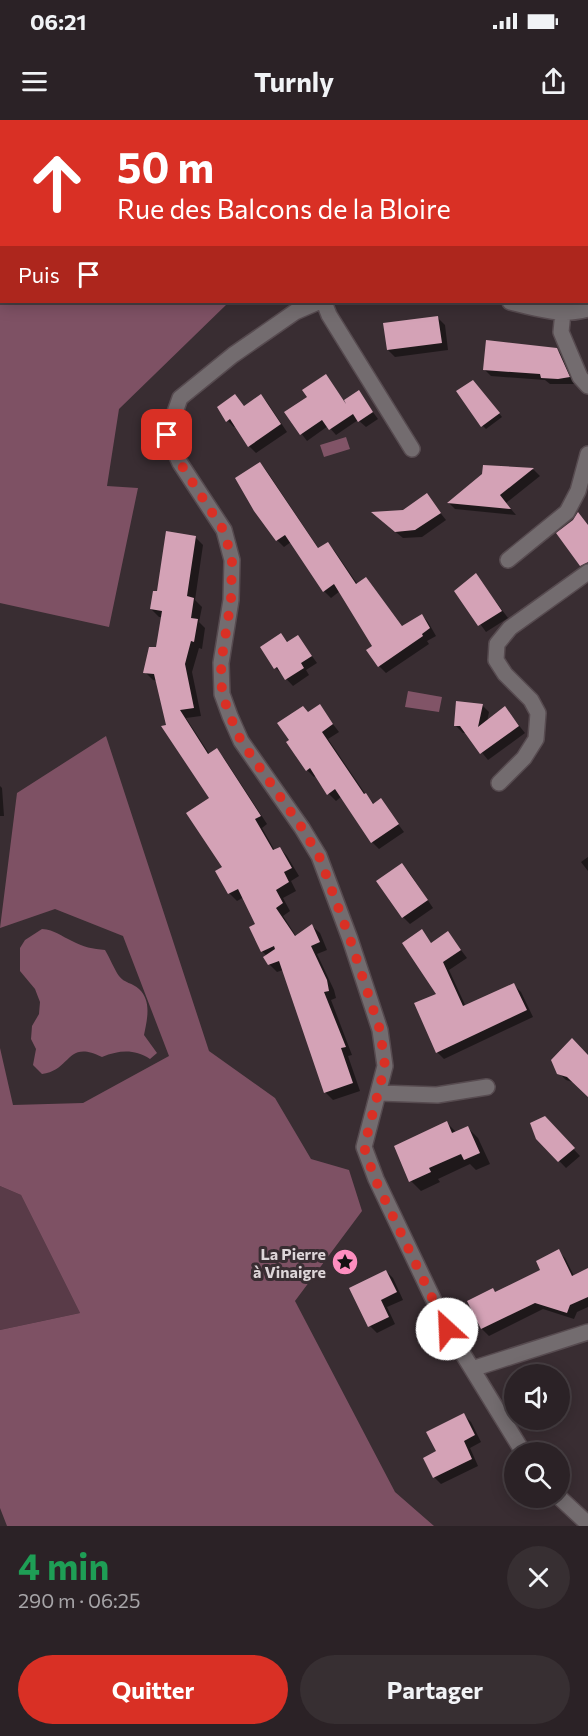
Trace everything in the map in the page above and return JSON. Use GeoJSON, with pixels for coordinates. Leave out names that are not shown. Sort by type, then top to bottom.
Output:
{"type":"FeatureCollection","features":[{"type":"Feature","properties":{"kind":"street"},"geometry":{"type":"LineString","coordinates":[[316,303],[295,312],[233,355],[180,398],[167,435],[180,463],[224,531],[232,560],[231,600],[221,663],[222,694],[241,741],[319,856],[380,1030],[385,1066],[364,1147],[375,1179],[447,1329],[517,1442]]}},
{"type":"Feature","properties":{"kind":"street"},"geometry":{"type":"LineString","coordinates":[[324,303],[329,315],[412,449]]}},
{"type":"Feature","properties":{"kind":"street"},"geometry":{"type":"LineString","coordinates":[[514,303],[563,312],[588,309]]}},
{"type":"Feature","properties":{"kind":"street"},"geometry":{"type":"LineString","coordinates":[[563,312],[561,332],[580,376],[588,386]]}},
{"type":"Feature","properties":{"kind":"street"},"geometry":{"type":"LineString","coordinates":[[508,560],[567,512],[578,491],[588,454]]}},
{"type":"Feature","properties":{"kind":"street"},"geometry":{"type":"LineString","coordinates":[[499,783],[524,758],[536,740],[538,713],[531,699],[505,674],[496,660],[497,644],[510,628],[588,572]]}},
{"type":"Feature","properties":{"kind":"street"},"geometry":{"type":"LineString","coordinates":[[379,1093],[437,1095],[488,1087]]}},
{"type":"Feature","properties":{"kind":"street"},"geometry":{"type":"LineString","coordinates":[[472,1369],[588,1332]]}},
{"type":"Feature","properties":{"kind":"street"},"geometry":{"type":"LineString","coordinates":[[570,1507],[588,1524]]}},
{"type":"Feature","properties":{"kind":"shaded area"},"geometry":{"type":"Polygon","coordinates":[[[0,303],[227,303],[119,409],[107,486],[138,488],[109,627],[0,603],[0,303]]]}},
{"type":"Feature","properties":{"kind":"shaded area"},"geometry":{"type":"Polygon","coordinates":[[[346,437],[350,449],[324,457],[320,445],[346,437]]]}},
{"type":"Feature","properties":{"kind":"shaded area"},"geometry":{"type":"Polygon","coordinates":[[[408,691],[442,697],[439,712],[405,707],[408,691]]]}},
{"type":"Feature","properties":{"kind":"shaded area"},"geometry":{"type":"Polygon","coordinates":[[[106,736],[209,1051],[275,1098],[311,1159],[349,1170],[362,1211],[295,1301],[395,1492],[434,1526],[7,1526],[0,1508],[0,1330],[80,1313],[21,1195],[0,1186],[0,1048],[13,1105],[83,1103],[169,1056],[123,936],[55,909],[0,928],[17,793],[106,736]]]}},
{"type":"Feature","properties":{"kind":"shaded area"},"geometry":{"type":"Polygon","coordinates":[[[42,929],[84,946],[105,950],[119,976],[137,987],[146,999],[148,1011],[144,1035],[157,1053],[150,1059],[133,1052],[121,1052],[102,1057],[90,1052],[75,1053],[59,1067],[42,1074],[33,1065],[36,1049],[31,1039],[32,1026],[39,1014],[40,1002],[35,989],[20,971],[20,948],[25,940],[42,929]]]}},
{"type":"Feature","properties":{"kind":"shaded area"},"geometry":{"type":"Polygon","coordinates":[[[0,1186],[21,1195],[80,1313],[0,1330],[0,1186]]]}},
{"type":"Feature","properties":{"kind":"building"},"geometry":{"type":"Polygon","coordinates":[[[438,316],[442,343],[387,350],[383,323],[438,316]]]}},
{"type":"Feature","properties":{"kind":"building"},"geometry":{"type":"Polygon","coordinates":[[[486,340],[557,348],[570,377],[541,378],[540,374],[483,370],[486,340]]]}},
{"type":"Feature","properties":{"kind":"building"},"geometry":{"type":"Polygon","coordinates":[[[326,374],[346,404],[344,400],[359,390],[373,412],[358,422],[353,414],[329,430],[322,420],[300,435],[284,412],[307,397],[302,390],[326,374]]]}},
{"type":"Feature","properties":{"kind":"building"},"geometry":{"type":"Polygon","coordinates":[[[473,380],[500,413],[481,427],[456,391],[473,380]]]}},
{"type":"Feature","properties":{"kind":"building"},"geometry":{"type":"Polygon","coordinates":[[[235,394],[244,406],[261,394],[281,424],[248,447],[230,419],[226,422],[217,407],[235,394]]]}},
{"type":"Feature","properties":{"kind":"building"},"geometry":{"type":"Polygon","coordinates":[[[260,462],[318,548],[328,542],[356,584],[366,577],[402,626],[422,614],[430,628],[422,634],[423,636],[378,667],[366,650],[372,646],[334,584],[323,592],[285,535],[276,541],[254,511],[235,478],[260,462]]]}},
{"type":"Feature","properties":{"kind":"building"},"geometry":{"type":"Polygon","coordinates":[[[483,465],[534,468],[500,495],[511,509],[447,503],[482,474],[483,465]]]}},
{"type":"Feature","properties":{"kind":"building"},"geometry":{"type":"Polygon","coordinates":[[[427,493],[441,513],[415,530],[395,532],[371,512],[403,510],[427,493]]]}},
{"type":"Feature","properties":{"kind":"building"},"geometry":{"type":"Polygon","coordinates":[[[578,512],[588,525],[588,562],[580,566],[556,533],[573,520],[578,512]]]}},
{"type":"Feature","properties":{"kind":"building"},"geometry":{"type":"Polygon","coordinates":[[[166,531],[196,536],[187,596],[194,598],[191,618],[198,619],[194,642],[191,641],[185,664],[194,708],[180,710],[208,754],[217,748],[261,816],[255,819],[273,850],[280,847],[292,868],[284,872],[289,882],[276,890],[283,903],[276,908],[295,936],[312,924],[320,942],[311,946],[327,980],[329,991],[324,992],[346,1047],[341,1048],[353,1083],[324,1093],[279,961],[268,965],[263,957],[275,949],[274,946],[261,952],[249,927],[255,924],[238,889],[228,894],[215,871],[222,867],[186,813],[209,798],[161,726],[166,725],[154,674],[143,673],[149,647],[156,647],[162,611],[150,609],[153,591],[157,591],[166,531]]]}},
{"type":"Feature","properties":{"kind":"building"},"geometry":{"type":"Polygon","coordinates":[[[476,573],[502,611],[478,626],[454,591],[476,573]]]}},
{"type":"Feature","properties":{"kind":"building"},"geometry":{"type":"Polygon","coordinates":[[[281,633],[287,642],[298,635],[312,656],[301,663],[304,668],[285,680],[277,667],[274,669],[260,647],[281,633]]]}},
{"type":"Feature","properties":{"kind":"building"},"geometry":{"type":"Polygon","coordinates":[[[456,701],[483,704],[478,727],[505,706],[519,726],[480,754],[460,726],[454,726],[456,701]]]}},
{"type":"Feature","properties":{"kind":"building"},"geometry":{"type":"Polygon","coordinates":[[[320,704],[333,724],[322,732],[364,794],[366,793],[373,804],[381,798],[399,824],[371,843],[335,789],[327,795],[310,768],[306,771],[286,742],[289,740],[277,723],[303,706],[308,712],[320,704]]]}},
{"type":"Feature","properties":{"kind":"building"},"geometry":{"type":"Polygon","coordinates":[[[402,863],[428,900],[402,918],[376,881],[402,863]]]}},
{"type":"Feature","properties":{"kind":"building"},"geometry":{"type":"Polygon","coordinates":[[[422,929],[431,943],[448,931],[461,950],[443,962],[463,1006],[514,983],[527,1010],[436,1053],[414,1003],[436,994],[402,943],[422,929]]]}},
{"type":"Feature","properties":{"kind":"building"},"geometry":{"type":"Polygon","coordinates":[[[572,1038],[588,1055],[588,1097],[567,1077],[557,1074],[551,1060],[572,1038]]]}},
{"type":"Feature","properties":{"kind":"building"},"geometry":{"type":"Polygon","coordinates":[[[545,1116],[575,1148],[558,1162],[536,1139],[530,1123],[545,1116]]]}},
{"type":"Feature","properties":{"kind":"building"},"geometry":{"type":"Polygon","coordinates":[[[447,1121],[452,1133],[468,1126],[480,1153],[464,1160],[461,1154],[429,1168],[431,1172],[409,1182],[394,1146],[447,1121]]]}},
{"type":"Feature","properties":{"kind":"building"},"geometry":{"type":"Polygon","coordinates":[[[559,1249],[572,1276],[588,1268],[588,1297],[570,1305],[567,1313],[535,1303],[481,1329],[467,1301],[493,1288],[495,1292],[540,1270],[536,1261],[559,1249]]]}},
{"type":"Feature","properties":{"kind":"building"},"geometry":{"type":"Polygon","coordinates":[[[386,1270],[397,1292],[381,1300],[389,1317],[368,1327],[349,1288],[386,1270]]]}},
{"type":"Feature","properties":{"kind":"building"},"geometry":{"type":"Polygon","coordinates":[[[464,1413],[475,1435],[464,1441],[472,1459],[433,1478],[423,1458],[436,1451],[426,1432],[464,1413]]]}},
{"type":"Feature","properties":{"kind":"place","name":"La Pierre à Vinaigre"},"geometry":{"type":"Point","coordinates":[345,1262]}},
{"type":"Feature","properties":{"kind":"route"},"geometry":{"type":"LineString","coordinates":[[167,435],[180,463],[224,531],[232,560],[231,600],[221,663],[222,694],[241,741],[319,856],[350,939],[380,1030],[385,1066],[364,1147],[375,1179],[447,1329]]}}]}
